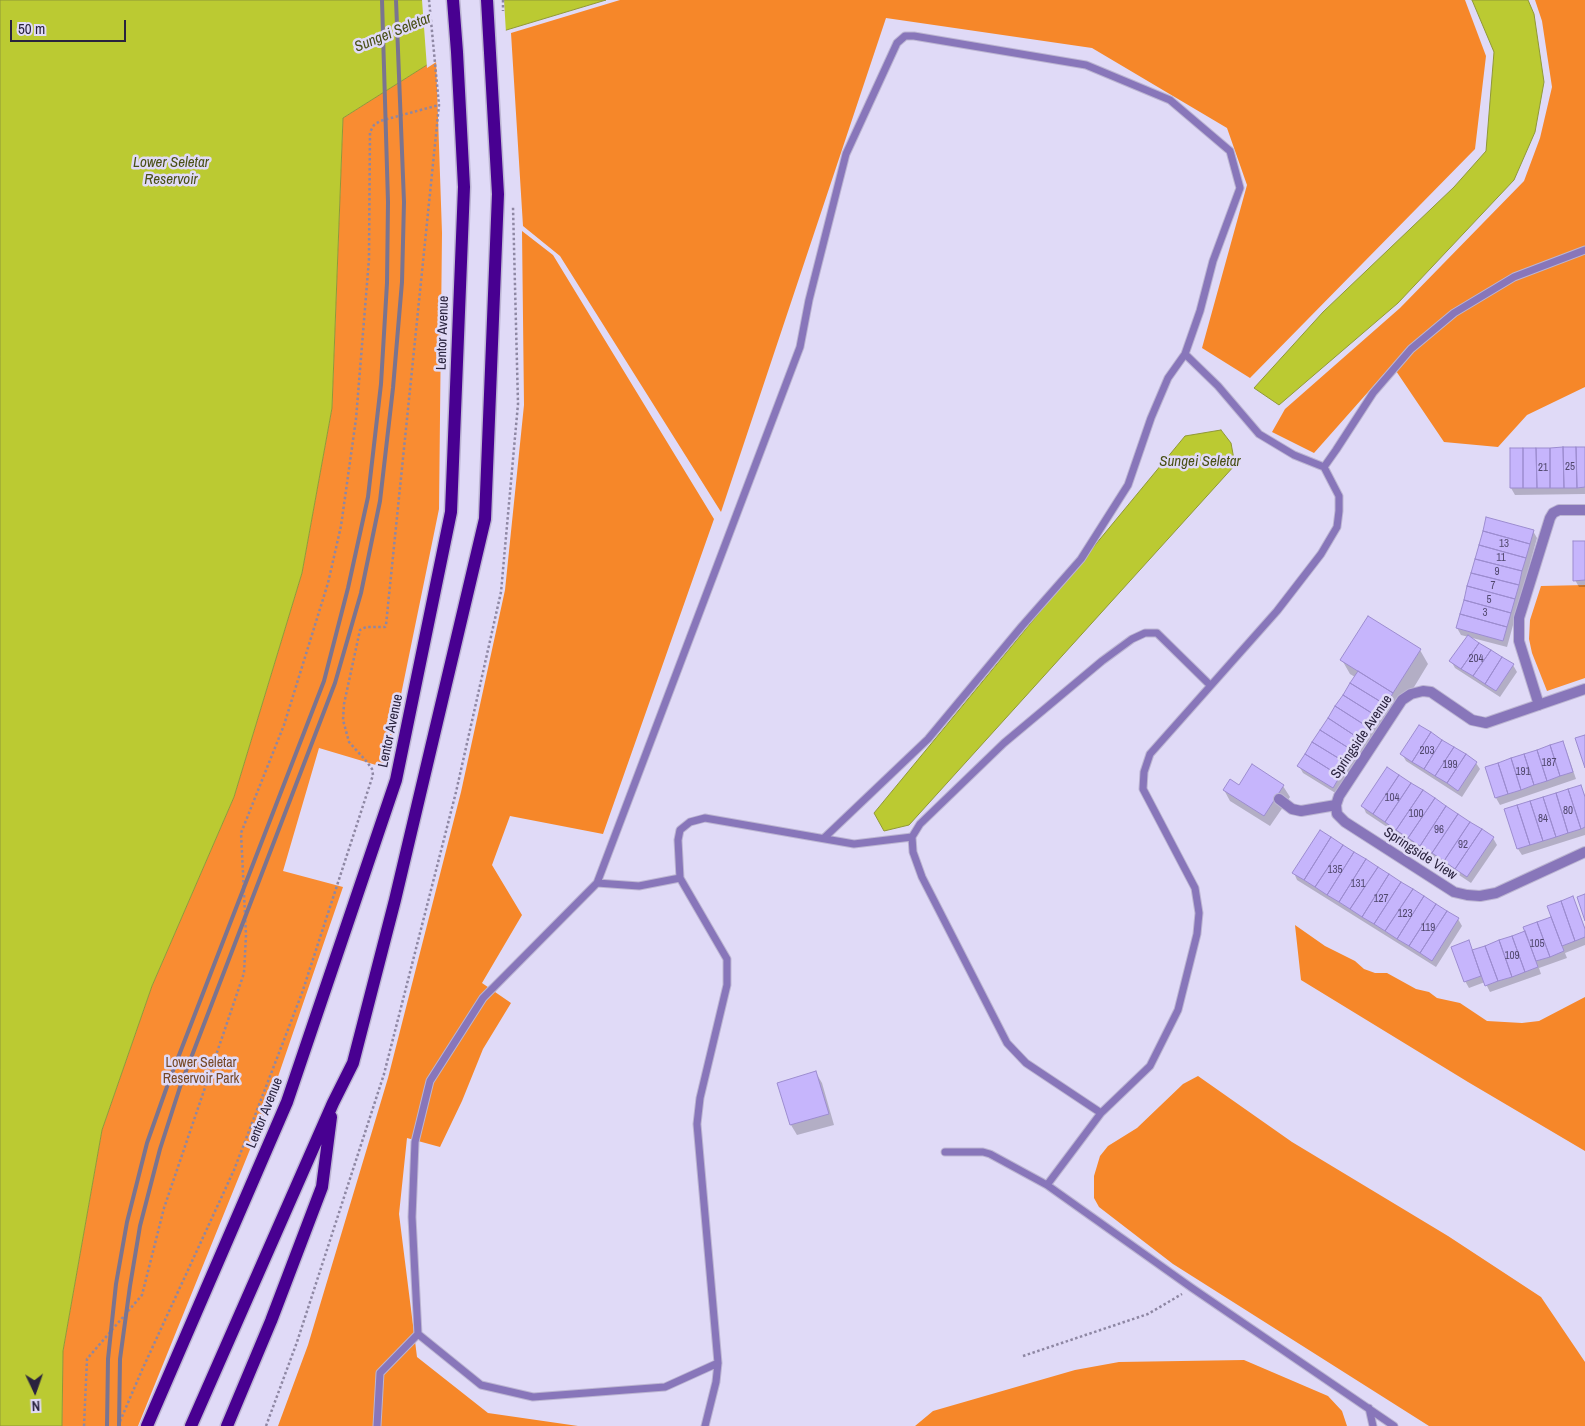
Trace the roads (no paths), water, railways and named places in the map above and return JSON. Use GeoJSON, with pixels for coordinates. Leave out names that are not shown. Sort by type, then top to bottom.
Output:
{"type":"FeatureCollection","features":[{"type":"Feature","properties":{"kind":"main road","name":"Lentor Avenue"},"geometry":{"type":"LineString","coordinates":[[148,1426],[287,1102],[396,780],[451,512],[464,187],[453,0]]}},
{"type":"Feature","properties":{"kind":"main road"},"geometry":{"type":"LineString","coordinates":[[191,1426],[333,1103],[353,1063],[395,900],[485,519],[498,194],[487,0]]}},
{"type":"Feature","properties":{"kind":"main road"},"geometry":{"type":"LineString","coordinates":[[227,1426],[271,1321],[322,1186],[333,1103]]}},
{"type":"Feature","properties":{"kind":"main road"},"geometry":{"type":"LineString","coordinates":[[231,1426],[238,1402]]}},
{"type":"Feature","properties":{"kind":"street"},"geometry":{"type":"LineString","coordinates":[[1539,705],[1519,641],[1519,618],[1553,513],[1559,510],[1585,510]]}},
{"type":"Feature","properties":{"kind":"street","name":"Springside Avenue"},"geometry":{"type":"LineString","coordinates":[[1336,806],[1339,796],[1402,700],[1411,694],[1423,691],[1431,692],[1472,720],[1486,723],[1585,690]]}},
{"type":"Feature","properties":{"kind":"street"},"geometry":{"type":"LineString","coordinates":[[1279,799],[1292,809],[1301,811],[1336,806]]}},
{"type":"Feature","properties":{"kind":"street","name":"Springside View"},"geometry":{"type":"LineString","coordinates":[[1336,806],[1337,814],[1344,822],[1454,892],[1467,895],[1480,896],[1496,893],[1585,852]]}},
{"type":"Feature","properties":{"kind":"lane"},"geometry":{"type":"LineString","coordinates":[[377,1426],[380,1373],[418,1334],[412,1217],[415,1142],[430,1081],[482,998],[597,883],[800,347],[809,300],[846,154],[897,42],[905,36],[914,36],[1086,65],[1170,100],[1230,151],[1240,188],[1213,260],[1200,311],[1185,354],[1168,378],[1151,418],[1128,485],[1082,559],[1022,626],[928,739],[824,838]]}},
{"type":"Feature","properties":{"kind":"lane"},"geometry":{"type":"LineString","coordinates":[[1324,467],[1373,392],[1411,349],[1454,313],[1514,277],[1585,250]]}},
{"type":"Feature","properties":{"kind":"lane"},"geometry":{"type":"LineString","coordinates":[[1047,1185],[1101,1113],[1150,1066],[1178,1010],[1197,934],[1199,913],[1195,888],[1143,789],[1144,772],[1150,754],[1276,610],[1321,554],[1337,527],[1339,496],[1324,467],[1294,455],[1259,434],[1218,386],[1185,354]]}},
{"type":"Feature","properties":{"kind":"lane"},"geometry":{"type":"LineString","coordinates":[[1101,1113],[1026,1063],[1007,1043],[922,876],[913,852],[912,837],[920,824],[1004,743],[1102,661],[1132,639],[1145,633],[1157,633],[1210,685]]}},
{"type":"Feature","properties":{"kind":"lane"},"geometry":{"type":"LineString","coordinates":[[705,1426],[716,1382],[718,1363],[698,1124],[700,1098],[727,985],[727,959],[680,878],[678,840],[680,830],[690,822],[705,818],[854,844],[912,837]]}},
{"type":"Feature","properties":{"kind":"lane"},"geometry":{"type":"LineString","coordinates":[[597,883],[639,886],[680,878]]}},
{"type":"Feature","properties":{"kind":"lane"},"geometry":{"type":"LineString","coordinates":[[945,1152],[983,1152],[990,1154],[1047,1185],[1192,1288],[1394,1426]]}},
{"type":"Feature","properties":{"kind":"lane"},"geometry":{"type":"LineString","coordinates":[[418,1334],[481,1386],[533,1397],[666,1387],[718,1363]]}},
{"type":"Feature","properties":{"kind":"lane"},"geometry":{"type":"LineString","coordinates":[[1368,1408],[1373,1426]]}},
{"type":"Feature","properties":{"kind":"water","name":"Lower Seletar Reservoir"},"geometry":{"type":"Polygon","coordinates":[[[0,0],[606,0],[460,44],[343,118],[332,408],[302,573],[234,797],[152,986],[102,1130],[63,1351],[62,1426],[0,1426],[0,0]]]}},
{"type":"Feature","properties":{"kind":"water"},"geometry":{"type":"Polygon","coordinates":[[[1472,0],[1528,0],[1534,14],[1544,82],[1535,132],[1514,180],[1398,303],[1279,405],[1254,388],[1323,312],[1454,187],[1486,151],[1494,52],[1472,0]]]}},
{"type":"Feature","properties":{"kind":"water","name":"Sungei Seletar"},"geometry":{"type":"Polygon","coordinates":[[[1221,430],[1231,443],[1235,465],[909,825],[884,831],[874,813],[1185,436],[1221,430]]]}},
{"type":"Feature","properties":{"kind":"railway"},"geometry":{"type":"LineString","coordinates":[[107,1426],[108,1359],[116,1284],[127,1222],[147,1143],[169,1081],[324,681],[348,588],[368,497],[381,384],[387,283],[388,202],[382,0]]}},
{"type":"Feature","properties":{"kind":"railway"},"geometry":{"type":"LineString","coordinates":[[119,1426],[120,1359],[130,1286],[140,1226],[160,1149],[181,1084],[335,683],[361,593],[380,501],[393,388],[402,282],[404,202],[396,0]]}},
{"type":"Feature","properties":{"kind":"park label","name":"Lower Seletar Reservoir Park"},"geometry":{"type":"Point","coordinates":[201,1072]}}]}
